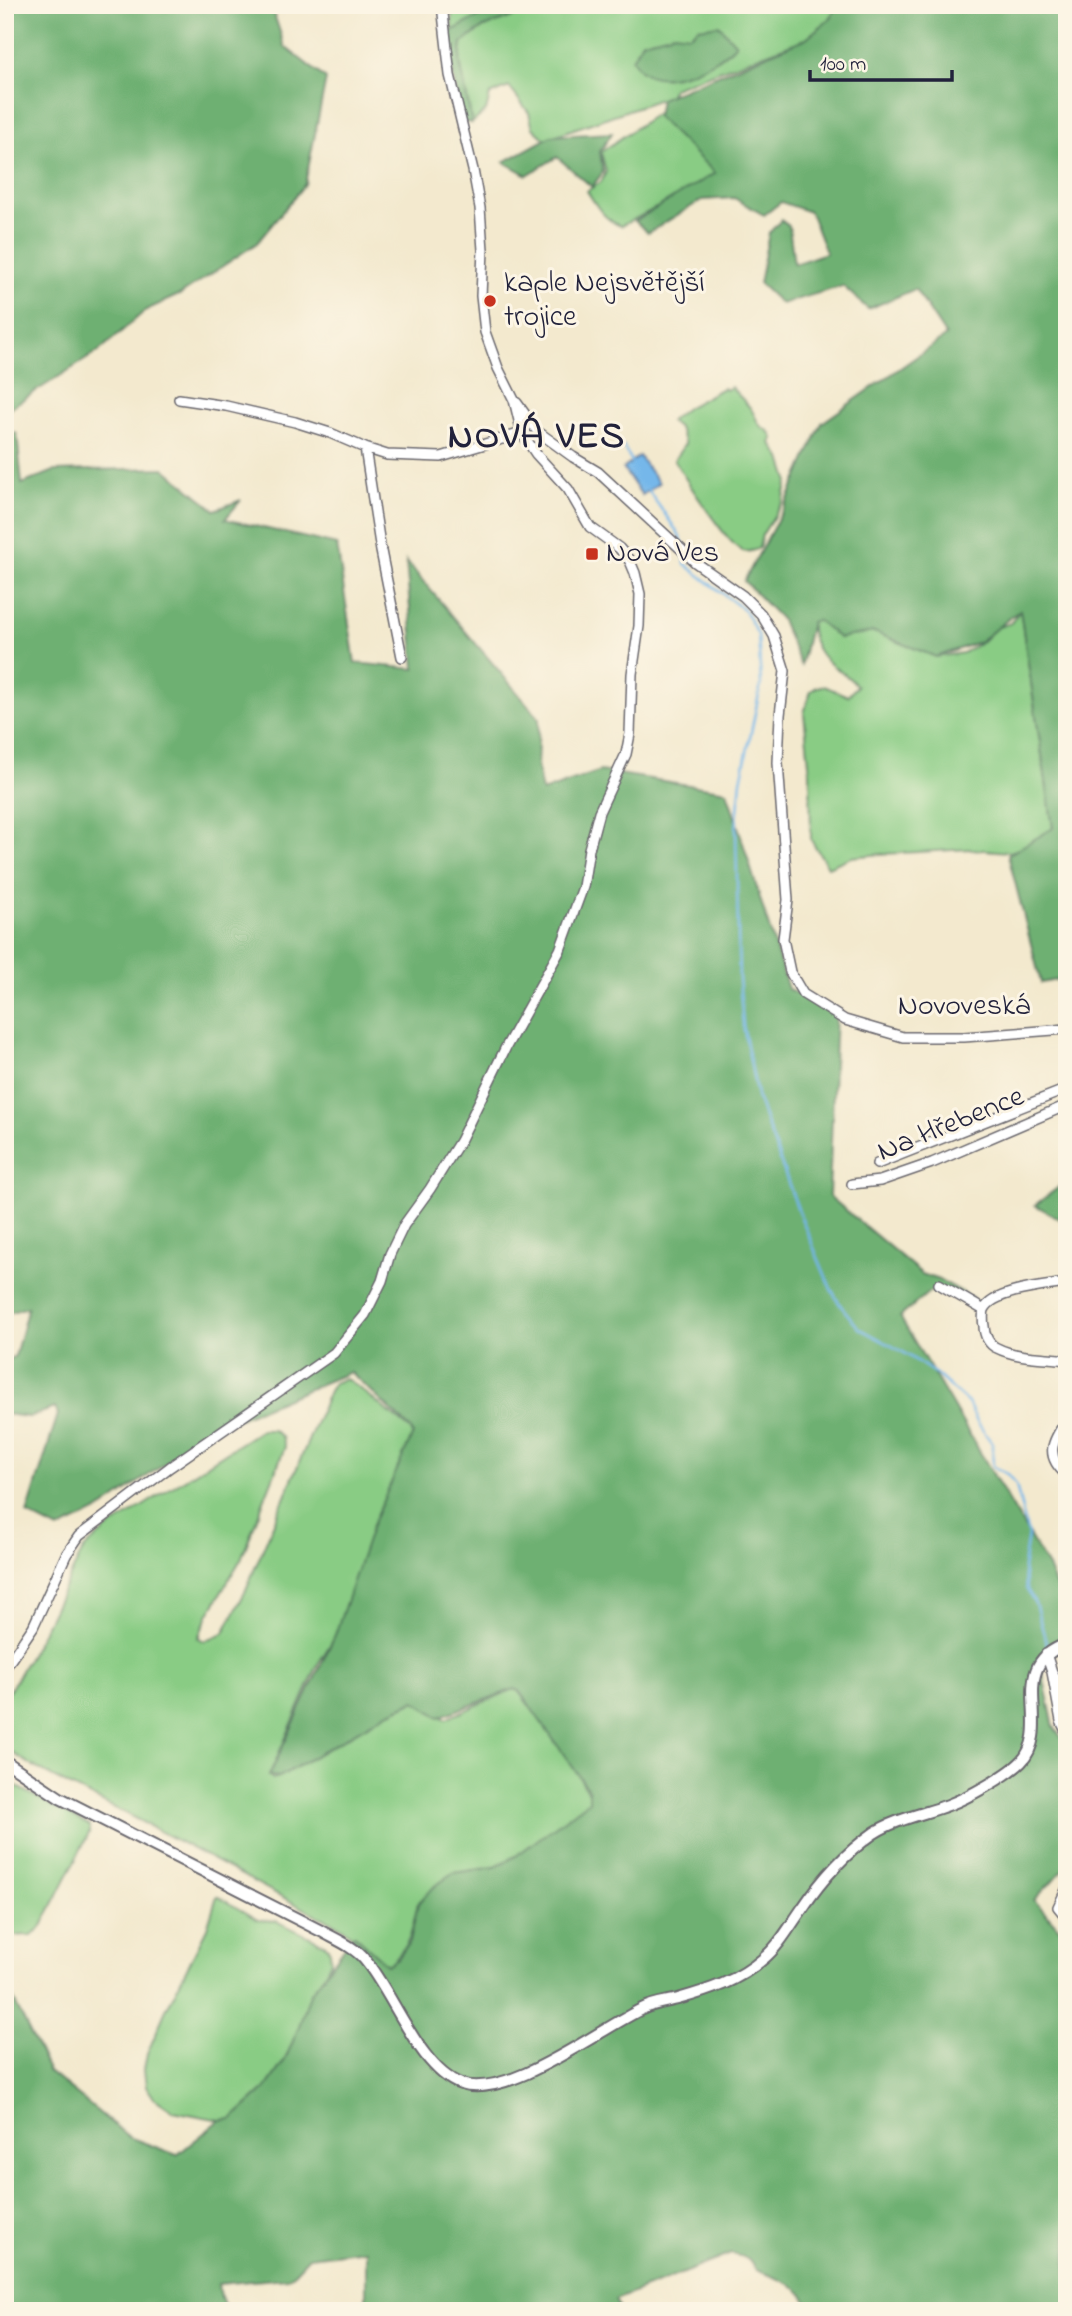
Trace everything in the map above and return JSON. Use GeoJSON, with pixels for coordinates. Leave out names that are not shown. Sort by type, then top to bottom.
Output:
{"type":"FeatureCollection","features":[{"type":"Feature","properties":{"kind":"street"},"geometry":{"type":"LineString","coordinates":[[5,1668],[33,1627],[66,1555],[79,1536],[170,1467],[334,1353],[365,1315],[404,1225],[460,1141],[506,1047],[560,950],[583,887],[599,812],[626,754],[630,734],[632,674],[639,626],[640,594],[635,573],[631,561],[620,548],[590,527],[568,489],[536,454],[522,433],[514,400],[498,368],[485,332],[481,296],[483,250],[480,208],[450,75],[442,5]]}},
{"type":"Feature","properties":{"kind":"street"},"geometry":{"type":"LineString","coordinates":[[179,399],[226,406],[295,422],[330,433],[365,449],[387,454],[441,457],[522,433]]}},
{"type":"Feature","properties":{"kind":"street","name":"Novoveská"},"geometry":{"type":"LineString","coordinates":[[514,400],[537,431],[598,472],[687,554],[743,596],[761,614],[774,636],[785,671],[778,753],[788,900],[783,939],[790,972],[803,994],[845,1020],[903,1037],[964,1037],[1067,1029]]}},
{"type":"Feature","properties":{"kind":"street"},"geometry":{"type":"LineString","coordinates":[[365,449],[381,551],[402,657]]}},
{"type":"Feature","properties":{"kind":"street","name":"Na Hřebence"},"geometry":{"type":"LineString","coordinates":[[877,1164],[1067,1089]]}},
{"type":"Feature","properties":{"kind":"street","name":"Na Hřebence"},"geometry":{"type":"LineString","coordinates":[[852,1184],[880,1181],[932,1163],[1067,1105]]}},
{"type":"Feature","properties":{"kind":"street"},"geometry":{"type":"LineString","coordinates":[[939,1283],[984,1310]]}},
{"type":"Feature","properties":{"kind":"street"},"geometry":{"type":"LineString","coordinates":[[1066,1283],[1009,1294],[991,1303],[984,1310],[984,1328],[993,1347],[1006,1352],[1067,1360]]}},
{"type":"Feature","properties":{"kind":"street"},"geometry":{"type":"LineString","coordinates":[[1067,1420],[1053,1442],[1051,1453],[1057,1466],[1067,1475]]}},
{"type":"Feature","properties":{"kind":"street"},"geometry":{"type":"LineString","coordinates":[[5,1761],[60,1798],[321,1931],[364,1958],[394,2001],[417,2043],[436,2067],[450,2079],[483,2087],[512,2080],[644,2008],[711,1990],[751,1970],[780,1941],[828,1872],[864,1840],[894,1823],[951,1804],[1021,1762],[1032,1739],[1034,1675],[1038,1663],[1046,1654],[1067,1644]]}},
{"type":"Feature","properties":{"kind":"street"},"geometry":{"type":"LineString","coordinates":[[1046,1654],[1052,1672],[1060,1721],[1067,1732]]}},
{"type":"Feature","properties":{"kind":"street"},"geometry":{"type":"LineString","coordinates":[[1052,1672],[1067,1696]]}},
{"type":"Feature","properties":{"kind":"street"},"geometry":{"type":"LineString","coordinates":[[1067,1888],[1058,1907],[1067,1918]]}},
{"type":"Feature","properties":{"kind":"green space"},"geometry":{"type":"Polygon","coordinates":[[[5,5],[271,5],[285,47],[326,79],[305,184],[257,243],[181,294],[146,310],[99,351],[5,411],[5,5]]]}},
{"type":"Feature","properties":{"kind":"green space"},"geometry":{"type":"Polygon","coordinates":[[[452,5],[501,5],[453,31],[452,5]]]}},
{"type":"Feature","properties":{"kind":"green space"},"geometry":{"type":"Polygon","coordinates":[[[501,5],[547,5],[484,27],[462,43],[460,62],[472,123],[461,122],[446,34],[501,5]]]}},
{"type":"Feature","properties":{"kind":"green space"},"geometry":{"type":"Polygon","coordinates":[[[547,5],[838,5],[830,19],[805,39],[673,88],[669,96],[545,139],[533,128],[529,113],[509,87],[490,95],[486,111],[472,123],[460,62],[462,43],[484,27],[547,5]]]}},
{"type":"Feature","properties":{"kind":"green space"},"geometry":{"type":"Polygon","coordinates":[[[838,5],[1067,5],[1067,978],[1041,983],[1008,855],[1053,828],[1020,610],[979,642],[936,657],[874,632],[839,638],[817,620],[811,622],[801,665],[780,618],[744,581],[784,508],[822,423],[946,336],[915,289],[868,309],[843,286],[781,304],[759,283],[769,233],[781,220],[789,226],[794,264],[826,253],[810,212],[781,202],[764,215],[734,198],[702,200],[648,233],[635,221],[715,173],[657,117],[660,99],[805,39],[830,19],[838,5]]]}},
{"type":"Feature","properties":{"kind":"green space"},"geometry":{"type":"Polygon","coordinates":[[[719,25],[736,44],[718,59],[692,72],[665,77],[653,76],[642,71],[632,59],[642,41],[674,33],[690,35],[698,28],[719,25]]]}},
{"type":"Feature","properties":{"kind":"green space"},"geometry":{"type":"Polygon","coordinates":[[[657,113],[715,173],[621,226],[605,216],[587,191],[601,182],[606,172],[601,152],[657,113]]]}},
{"type":"Feature","properties":{"kind":"green space"},"geometry":{"type":"Polygon","coordinates":[[[612,133],[600,151],[603,172],[592,187],[557,157],[527,175],[504,162],[551,136],[612,133]]]}},
{"type":"Feature","properties":{"kind":"green space"},"geometry":{"type":"Polygon","coordinates":[[[731,387],[751,409],[760,425],[769,431],[773,438],[771,443],[781,458],[788,480],[783,502],[762,535],[759,548],[749,551],[736,547],[707,510],[674,460],[685,444],[679,428],[670,421],[688,407],[723,388],[726,390],[731,387]]]}},
{"type":"Feature","properties":{"kind":"green space"},"geometry":{"type":"Polygon","coordinates":[[[5,429],[17,434],[22,484],[54,471],[164,468],[215,510],[241,500],[225,519],[337,545],[355,663],[415,669],[406,561],[539,718],[537,767],[542,792],[600,771],[727,791],[788,989],[836,1013],[829,1196],[922,1274],[940,1280],[973,1298],[930,1291],[900,1317],[1048,1567],[1067,1613],[1067,1638],[1046,1649],[1039,1656],[1054,1727],[1067,1745],[1067,1866],[1034,1900],[1067,1937],[1067,2311],[811,2311],[797,2289],[757,2270],[745,2258],[731,2254],[615,2300],[621,2311],[361,2311],[366,2303],[366,2250],[309,2257],[287,2278],[218,2284],[220,2298],[229,2311],[5,2311],[5,1996],[10,1992],[49,2072],[129,2137],[177,2155],[220,2120],[232,2119],[265,2089],[285,2060],[310,1994],[354,1934],[387,1965],[399,1957],[410,1941],[418,1903],[434,1887],[453,1873],[495,1867],[516,1856],[589,1801],[589,1790],[519,1691],[514,1689],[439,1717],[415,1701],[388,1713],[279,1777],[269,1776],[335,1635],[372,1525],[413,1434],[410,1428],[350,1372],[215,1428],[98,1511],[58,1530],[27,1514],[58,1414],[55,1408],[29,1417],[5,1414],[5,1361],[15,1356],[28,1307],[5,1314],[5,429]]]}},
{"type":"Feature","properties":{"kind":"green space"},"geometry":{"type":"Polygon","coordinates":[[[1020,610],[1053,828],[1026,847],[1009,852],[971,849],[882,854],[851,857],[828,867],[811,840],[810,774],[804,713],[811,691],[817,687],[824,686],[848,696],[857,686],[822,655],[813,639],[811,622],[817,619],[839,638],[874,632],[936,657],[963,653],[983,641],[996,628],[1011,623],[1020,610]]]}},
{"type":"Feature","properties":{"kind":"green space"},"geometry":{"type":"Polygon","coordinates":[[[1067,1181],[1067,1223],[1035,1205],[1067,1181]]]}},
{"type":"Feature","properties":{"kind":"green space"},"geometry":{"type":"Polygon","coordinates":[[[346,1378],[413,1434],[341,1627],[318,1664],[269,1776],[273,1779],[279,1777],[388,1713],[415,1701],[420,1701],[431,1712],[446,1719],[514,1689],[558,1743],[590,1794],[585,1806],[516,1856],[418,1903],[406,1945],[387,1965],[341,1927],[53,1777],[5,1748],[5,1699],[40,1637],[83,1550],[104,1531],[261,1430],[273,1430],[282,1437],[285,1447],[241,1559],[208,1615],[198,1638],[204,1641],[224,1633],[245,1592],[329,1391],[334,1383],[346,1378]]]}},
{"type":"Feature","properties":{"kind":"green space"},"geometry":{"type":"Polygon","coordinates":[[[5,1780],[90,1826],[90,1831],[41,1928],[31,1935],[5,1936],[5,1780]]]}},
{"type":"Feature","properties":{"kind":"green space"},"geometry":{"type":"Polygon","coordinates":[[[217,1896],[258,1920],[276,1921],[325,1944],[330,1951],[331,1961],[285,2060],[265,2089],[232,2119],[220,2120],[173,2111],[154,2098],[146,2086],[144,2070],[147,2054],[207,1928],[217,1896]]]}},
{"type":"Feature","properties":{"kind":"water"},"geometry":{"type":"Polygon","coordinates":[[[639,456],[659,483],[642,495],[623,469],[639,456]]]}},
{"type":"Feature","properties":{"kind":"waterway"},"geometry":{"type":"LineString","coordinates":[[623,446],[633,464]]}},
{"type":"Feature","properties":{"kind":"waterway"},"geometry":{"type":"LineString","coordinates":[[647,488],[675,528],[685,550]]}},
{"type":"Feature","properties":{"kind":"waterway"},"geometry":{"type":"LineString","coordinates":[[685,557],[685,564],[745,611],[758,635],[761,684],[741,781],[736,830],[739,978],[743,1025],[758,1100],[800,1215],[831,1289],[841,1306],[859,1328],[936,1374],[968,1403],[992,1443],[993,1466],[1007,1474],[1016,1485],[1028,1535],[1023,1568],[1026,1588],[1035,1603],[1047,1645]]}},
{"type":"Feature","properties":{"kind":"place","name":"kaple Nejsvětější trojice"},"geometry":{"type":"Point","coordinates":[490,301]}},
{"type":"Feature","properties":{"kind":"place","name":"Nová Ves"},"geometry":{"type":"Point","coordinates":[592,554]}},
{"type":"Feature","properties":{"kind":"district","name":"NOVÁ VES"},"geometry":{"type":"Point","coordinates":[537,438]}}]}
